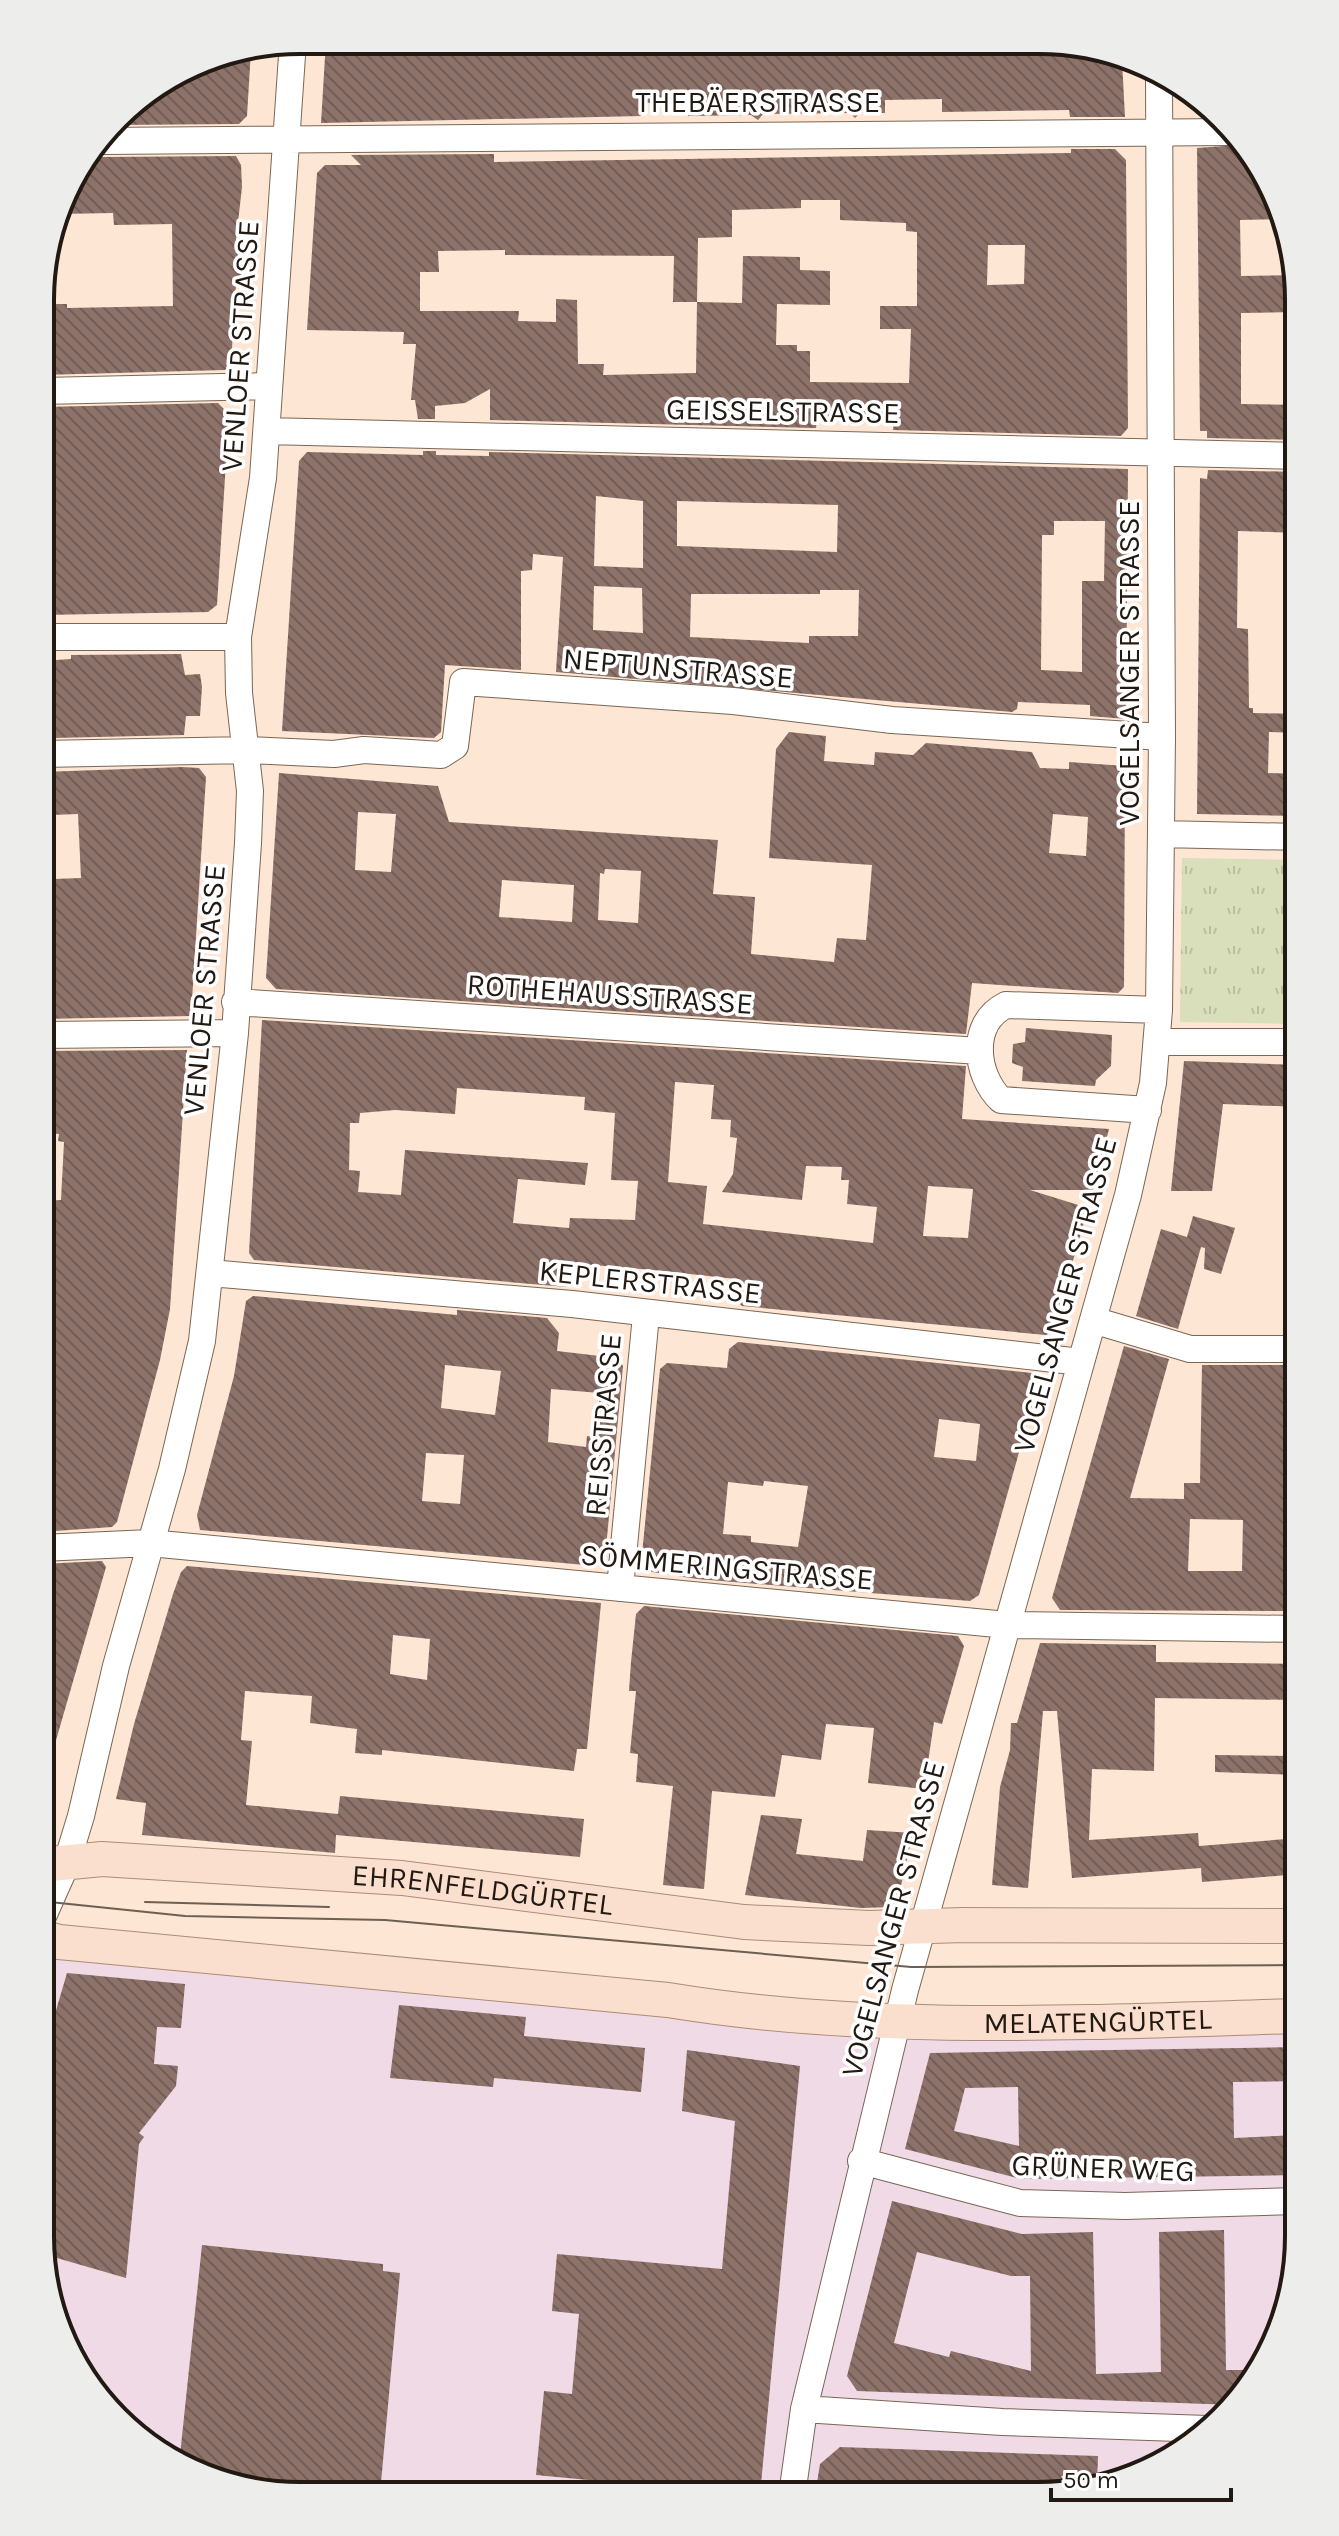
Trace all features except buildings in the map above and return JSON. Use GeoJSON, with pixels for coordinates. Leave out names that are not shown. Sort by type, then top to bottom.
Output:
{"type":"FeatureCollection","features":[{"type":"Feature","properties":{"kind":"main road","name":"EHRENFELDGÜRTEL"},"geometry":{"type":"LineString","coordinates":[[54,1865],[102,1859],[402,1878],[744,1922],[869,1928],[925,1927]]}},
{"type":"Feature","properties":{"kind":"main road"},"geometry":{"type":"LineString","coordinates":[[925,1927],[1284,1926]]}},
{"type":"Feature","properties":{"kind":"main road"},"geometry":{"type":"LineString","coordinates":[[54,1941],[660,1999],[763,2014],[897,2022]]}},
{"type":"Feature","properties":{"kind":"main road","name":"MELATENGÜRTEL"},"geometry":{"type":"LineString","coordinates":[[897,2022],[1284,2016]]}},
{"type":"Feature","properties":{"kind":"street","name":"VENLOER STRASSE"},"geometry":{"type":"LineString","coordinates":[[54,1862],[188,1405],[210,1273],[235,1033],[248,843],[247,750],[239,693],[238,637],[253,556],[267,431],[292,55]]}},
{"type":"Feature","properties":{"kind":"street","name":"VOGELSANGER STRASSE"},"geometry":{"type":"LineString","coordinates":[[794,2482],[804,2409],[861,2161],[1148,1110],[1159,1010],[1161,834],[1159,85]]}},
{"type":"Feature","properties":{"kind":"street","name":"THEBÄERSTRASSE"},"geometry":{"type":"LineString","coordinates":[[113,141],[1218,132]]}},
{"type":"Feature","properties":{"kind":"street"},"geometry":{"type":"LineString","coordinates":[[54,391],[269,386]]}},
{"type":"Feature","properties":{"kind":"street","name":"GEISSELSTRASSE"},"geometry":{"type":"LineString","coordinates":[[267,431],[1285,456]]}},
{"type":"Feature","properties":{"kind":"street"},"geometry":{"type":"LineString","coordinates":[[54,637],[238,637]]}},
{"type":"Feature","properties":{"kind":"street","name":"NEPTUNSTRASSE"},"geometry":{"type":"LineString","coordinates":[[247,750],[441,755],[455,746],[463,682],[733,701],[892,720],[1162,737]]}},
{"type":"Feature","properties":{"kind":"street"},"geometry":{"type":"LineString","coordinates":[[54,754],[247,750]]}},
{"type":"Feature","properties":{"kind":"street"},"geometry":{"type":"LineString","coordinates":[[1161,834],[1285,837]]}},
{"type":"Feature","properties":{"kind":"street","name":"ROTHEHAUSSTRASSE"},"geometry":{"type":"LineString","coordinates":[[235,1002],[980,1051]]}},
{"type":"Feature","properties":{"kind":"street"},"geometry":{"type":"LineString","coordinates":[[1148,1110],[1001,1100],[990,1089],[980,1069],[980,1051],[990,1016],[1006,1005],[1159,1010]]}},
{"type":"Feature","properties":{"kind":"street"},"geometry":{"type":"LineString","coordinates":[[54,1035],[235,1033]]}},
{"type":"Feature","properties":{"kind":"street"},"geometry":{"type":"LineString","coordinates":[[1157,1042],[1285,1042]]}},
{"type":"Feature","properties":{"kind":"street","name":"KEPLERSTRASSE"},"geometry":{"type":"LineString","coordinates":[[210,1273],[572,1304],[646,1315],[1081,1362]]}},
{"type":"Feature","properties":{"kind":"street","name":"REISSTRASSE"},"geometry":{"type":"LineString","coordinates":[[620,1588],[646,1315]]}},
{"type":"Feature","properties":{"kind":"street"},"geometry":{"type":"LineString","coordinates":[[1093,1320],[1190,1349],[1284,1349]]}},
{"type":"Feature","properties":{"kind":"street","name":"SÖMMERINGSTRASSE"},"geometry":{"type":"LineString","coordinates":[[54,1547],[150,1543],[1007,1625],[1284,1629]]}},
{"type":"Feature","properties":{"kind":"street","name":"GRÜNER WEG"},"geometry":{"type":"LineString","coordinates":[[861,2161],[1020,2203],[1125,2206],[1284,2201]]}},
{"type":"Feature","properties":{"kind":"street"},"geometry":{"type":"LineString","coordinates":[[804,2409],[1040,2424],[1192,2429]]}},
{"type":"Feature","properties":{"kind":"shaded area"},"geometry":{"type":"Polygon","coordinates":[[[54,1953],[435,1985],[1284,2024],[1284,2252],[1277,2300],[1266,2330],[1234,2386],[1201,2421],[1176,2441],[1118,2469],[1071,2480],[300,2482],[236,2474],[191,2457],[163,2441],[115,2398],[95,2373],[67,2315],[59,2284],[54,2236],[54,1953]]]}},
{"type":"Feature","properties":{"kind":"green space"},"geometry":{"type":"Polygon","coordinates":[[[1182,858],[1285,860],[1285,1024],[1180,1022],[1182,858]]]}},
{"type":"Feature","properties":{"kind":"tram line"},"geometry":{"type":"LineString","coordinates":[[54,1902],[185,1916],[385,1920],[911,1967],[1284,1965]]}},
{"type":"Feature","properties":{"kind":"tram line"},"geometry":{"type":"LineString","coordinates":[[145,1902],[329,1907]]}}]}
